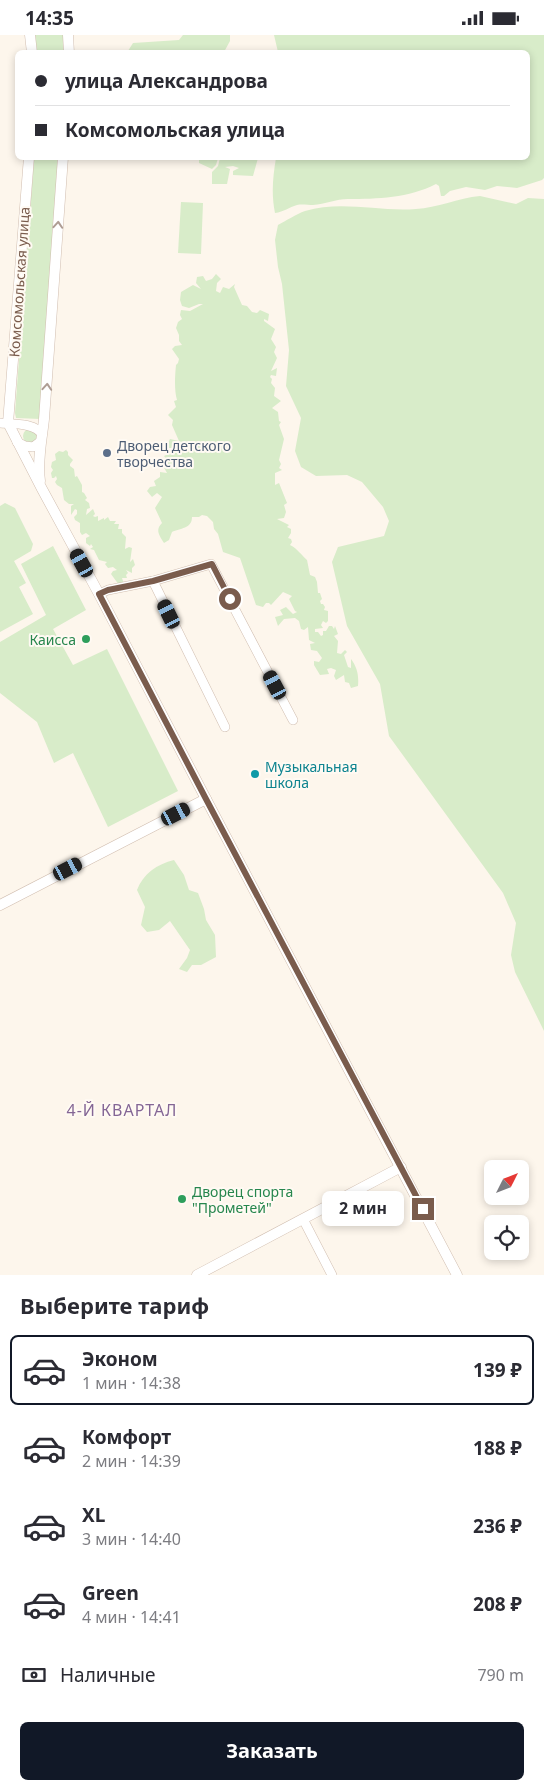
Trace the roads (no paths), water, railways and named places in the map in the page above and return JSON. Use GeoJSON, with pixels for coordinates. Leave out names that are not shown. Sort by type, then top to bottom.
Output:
{"type":"FeatureCollection","features":[{"type":"Feature","properties":{"kind":"street"},"geometry":{"type":"LineString","coordinates":[[30,35],[32,50]]}},
{"type":"Feature","properties":{"kind":"street"},"geometry":{"type":"LineString","coordinates":[[68,35],[69,50]]}},
{"type":"Feature","properties":{"kind":"street","name":"Комсомольская улица"},"geometry":{"type":"LineString","coordinates":[[4,423],[29,160]]}},
{"type":"Feature","properties":{"kind":"street"},"geometry":{"type":"LineString","coordinates":[[42,489],[39,472],[63,160]]}},
{"type":"Feature","properties":{"kind":"street"},"geometry":{"type":"LineString","coordinates":[[4,423],[34,427],[40,431],[42,438]]}},
{"type":"Feature","properties":{"kind":"street"},"geometry":{"type":"LineString","coordinates":[[4,423],[17,441],[99,594],[458,1275]]}},
{"type":"Feature","properties":{"kind":"street"},"geometry":{"type":"LineString","coordinates":[[17,441],[25,446],[33,447],[42,438]]}},
{"type":"Feature","properties":{"kind":"street"},"geometry":{"type":"LineString","coordinates":[[99,594],[108,590],[153,581],[212,564],[293,720]]}},
{"type":"Feature","properties":{"kind":"street"},"geometry":{"type":"LineString","coordinates":[[153,581],[225,727]]}},
{"type":"Feature","properties":{"kind":"street"},"geometry":{"type":"LineString","coordinates":[[0,905],[206,799]]}},
{"type":"Feature","properties":{"kind":"street"},"geometry":{"type":"LineString","coordinates":[[197,1275],[214,1271],[303,1219],[401,1167]]}},
{"type":"Feature","properties":{"kind":"street"},"geometry":{"type":"LineString","coordinates":[[303,1219],[332,1275]]}},
{"type":"Feature","properties":{"kind":"place","name":"Дворец детского творчества"},"geometry":{"type":"Point","coordinates":[107,453]}},
{"type":"Feature","properties":{"kind":"place","name":"Каисса"},"geometry":{"type":"Point","coordinates":[86,639]}},
{"type":"Feature","properties":{"kind":"place","name":"Музыкальная школа"},"geometry":{"type":"Point","coordinates":[255,774]}},
{"type":"Feature","properties":{"kind":"place","name":"Дворец спорта \"Прометей\""},"geometry":{"type":"Point","coordinates":[182,1199]}},
{"type":"Feature","properties":{"kind":"district","name":"4-Й КВАРТАЛ"},"geometry":{"type":"Point","coordinates":[122,1110]}}]}
